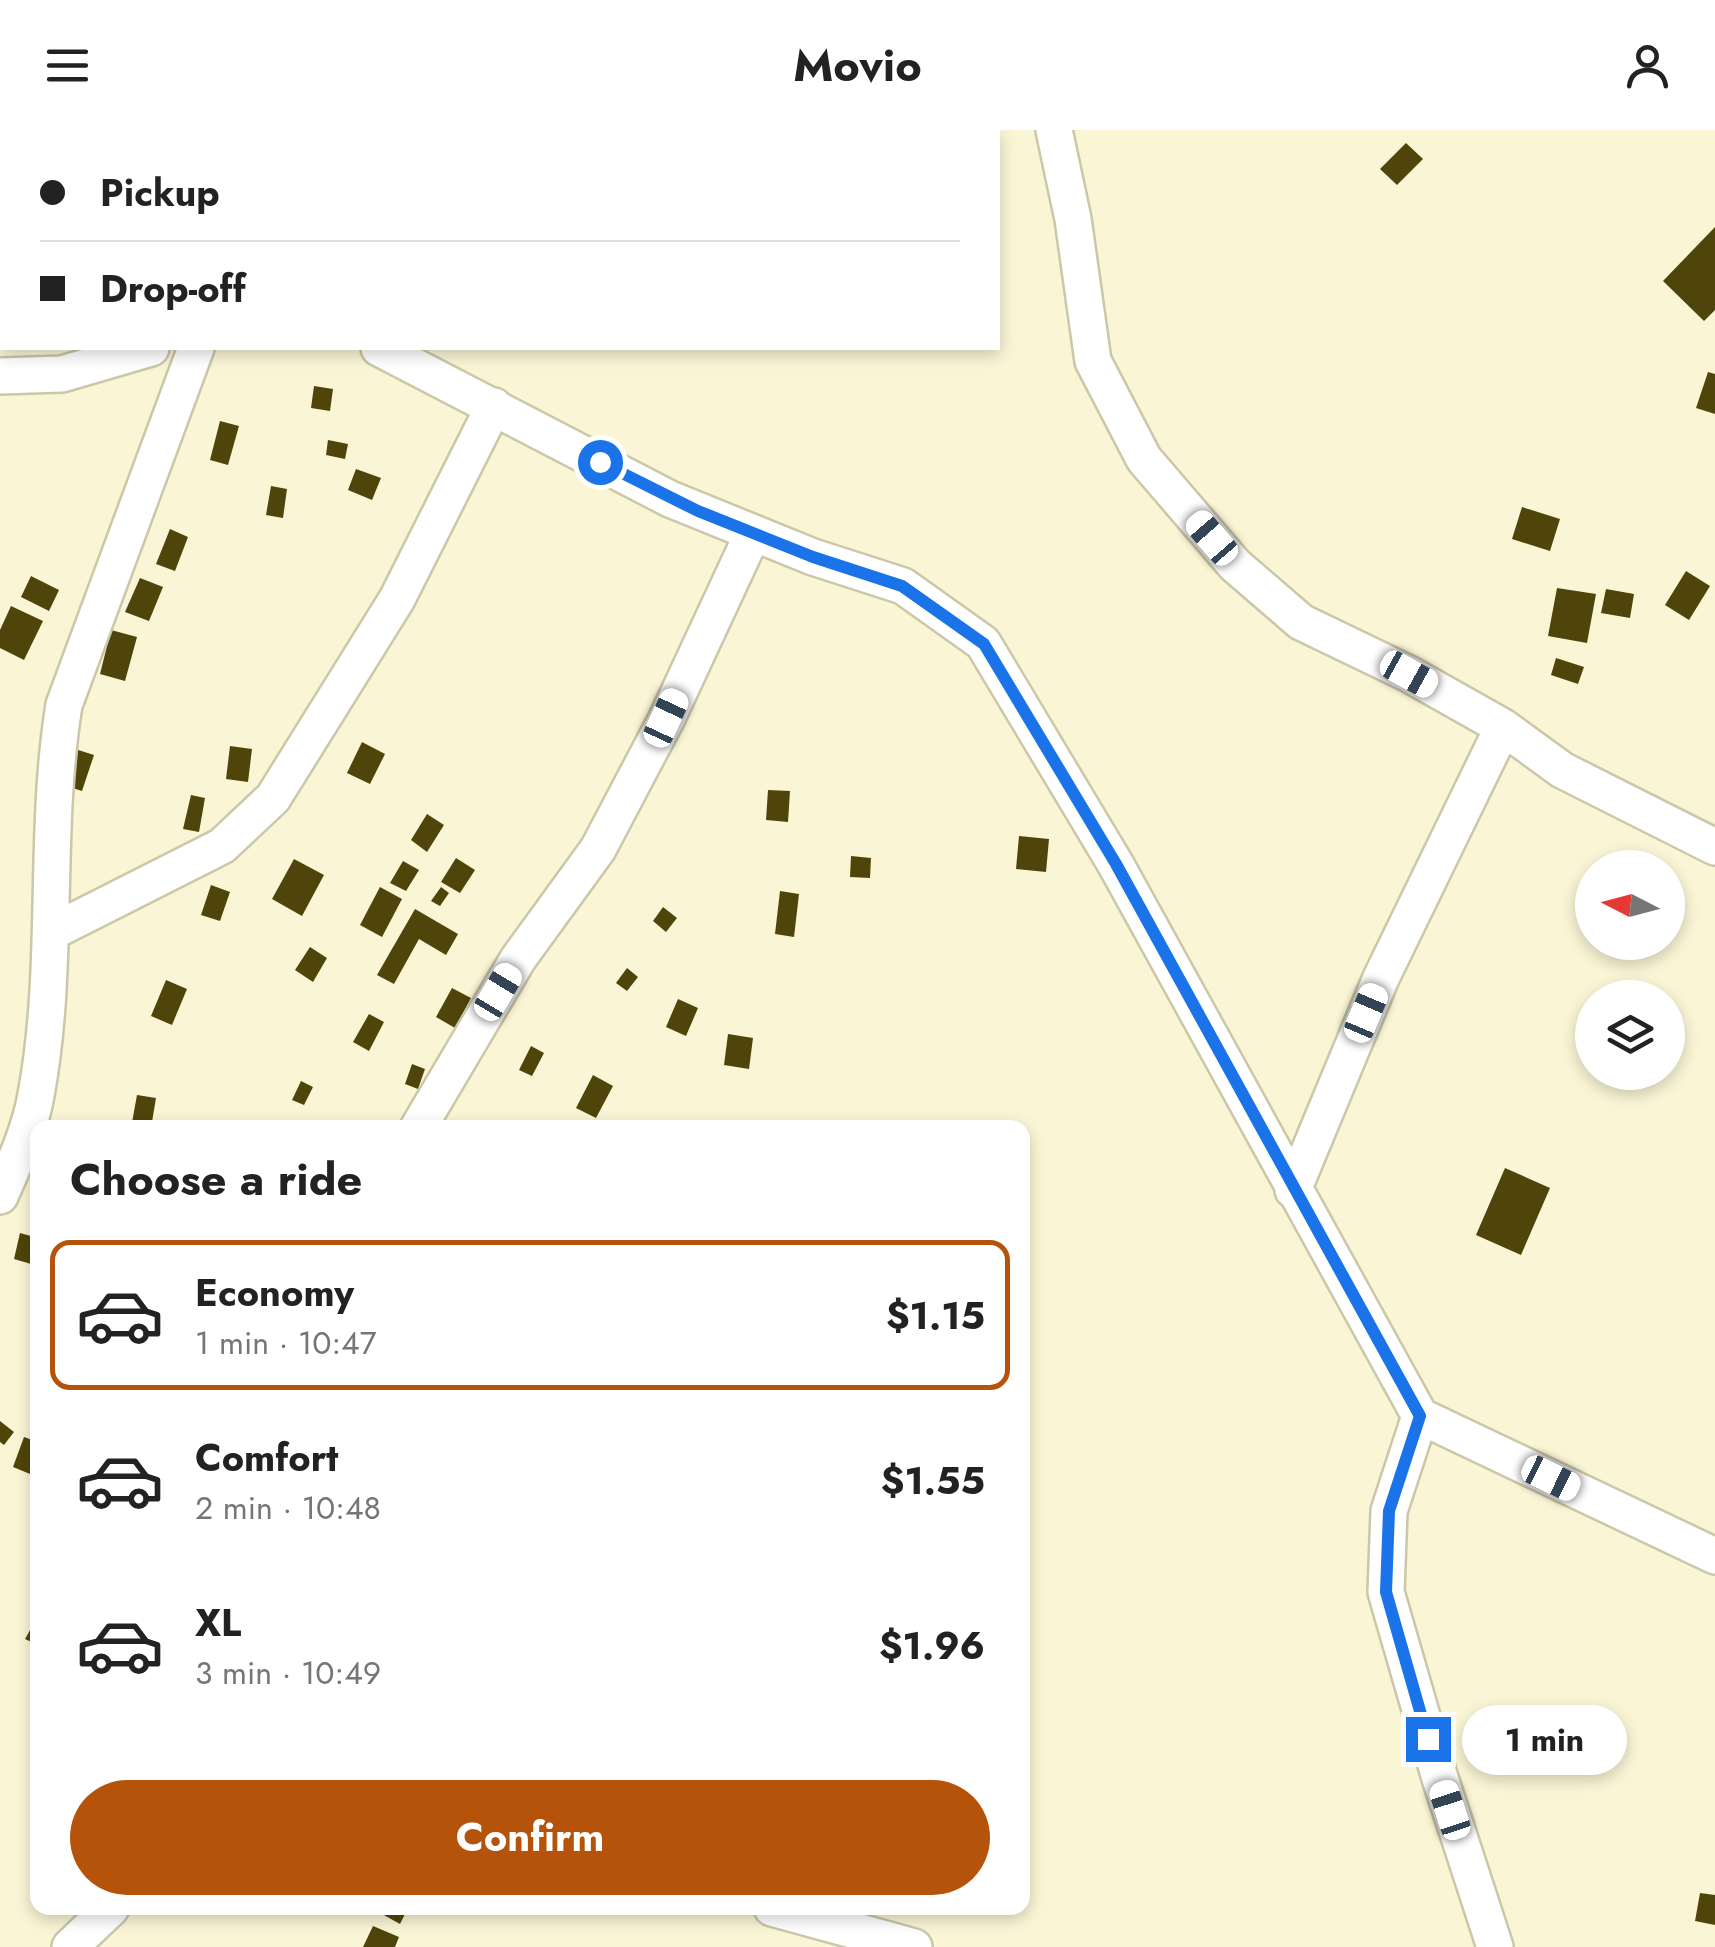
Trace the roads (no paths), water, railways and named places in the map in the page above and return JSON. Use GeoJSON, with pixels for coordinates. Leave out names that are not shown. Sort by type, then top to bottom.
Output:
{"type":"FeatureCollection","features":[{"type":"Feature","properties":{"kind":"street"},"geometry":{"type":"LineString","coordinates":[[1054,130],[1073,219],[1092,361],[1144,459],[1235,565],[1301,622],[1409,674],[1503,726],[1562,770],[1715,847]]}},
{"type":"Feature","properties":{"kind":"street"},"geometry":{"type":"LineString","coordinates":[[0,376],[62,374],[144,350]]}},
{"type":"Feature","properties":{"kind":"street"},"geometry":{"type":"LineString","coordinates":[[0,1196],[36,1098],[52,932],[54,762],[64,705],[195,350]]}},
{"type":"Feature","properties":{"kind":"street"},"geometry":{"type":"LineString","coordinates":[[388,350],[436,362],[494,406],[670,500],[813,557],[902,586],[984,644],[1116,864],[1420,1416],[1715,1556]]}},
{"type":"Feature","properties":{"kind":"street"},"geometry":{"type":"LineString","coordinates":[[52,932],[222,846],[273,798],[397,600],[494,406]]}},
{"type":"Feature","properties":{"kind":"street"},"geometry":{"type":"LineString","coordinates":[[423,1120],[518,959],[598,849],[666,718],[753,533]]}},
{"type":"Feature","properties":{"kind":"street"},"geometry":{"type":"LineString","coordinates":[[1293,1190],[1380,978],[1503,726]]}},
{"type":"Feature","properties":{"kind":"street"},"geometry":{"type":"LineString","coordinates":[[1420,1416],[1389,1511],[1386,1592],[1439,1775],[1496,1947]]}},
{"type":"Feature","properties":{"kind":"street"},"geometry":{"type":"LineString","coordinates":[[70,1947],[104,1915]]}},
{"type":"Feature","properties":{"kind":"street"},"geometry":{"type":"LineString","coordinates":[[797,1915],[914,1947]]}}]}
